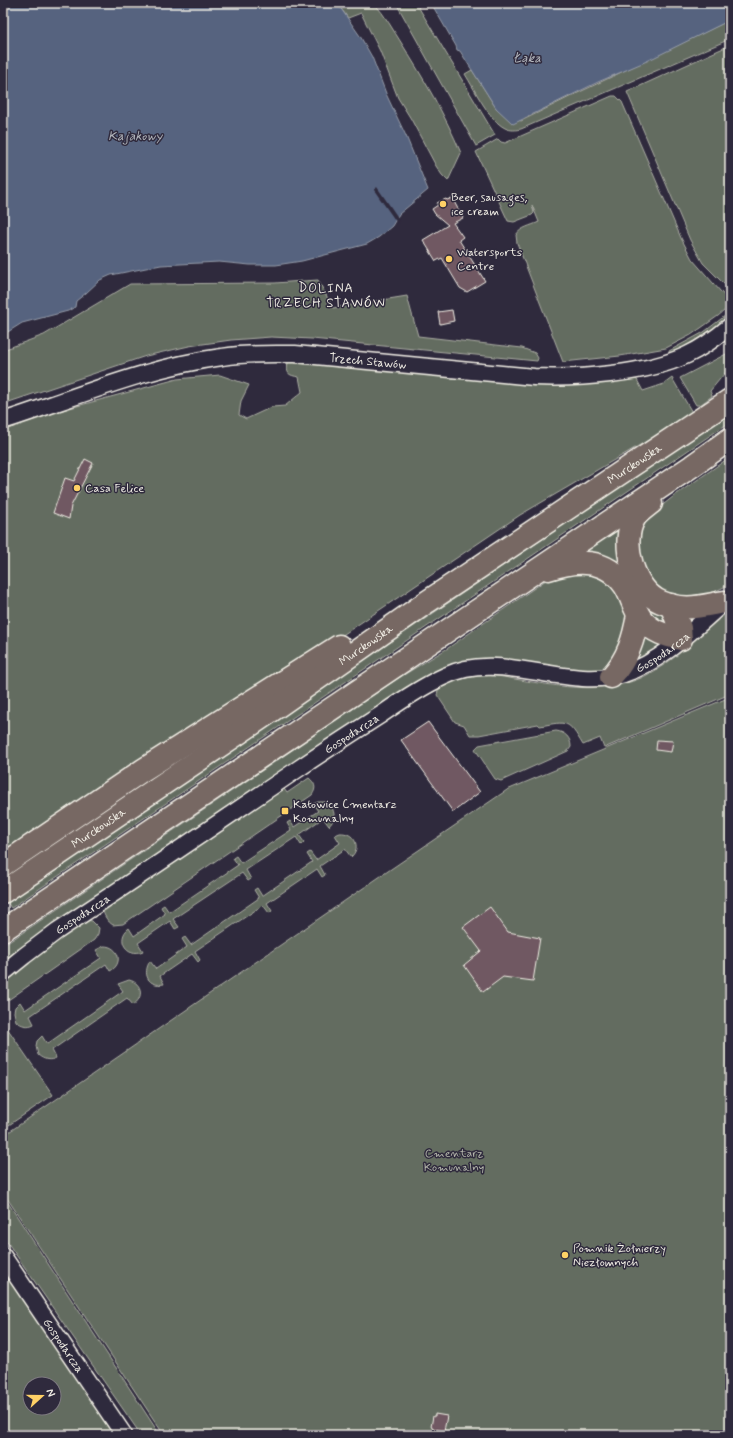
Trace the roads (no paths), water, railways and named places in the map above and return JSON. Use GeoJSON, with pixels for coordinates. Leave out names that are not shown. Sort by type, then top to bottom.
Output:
{"type":"FeatureCollection","features":[{"type":"Feature","properties":{"kind":"highway","name":"Murckowska"},"geometry":{"type":"LineString","coordinates":[[3,892],[267,714],[427,602],[730,400]]}},
{"type":"Feature","properties":{"kind":"highway"},"geometry":{"type":"LineString","coordinates":[[3,930],[730,439]]}},
{"type":"Feature","properties":{"kind":"highway"},"geometry":{"type":"LineString","coordinates":[[692,466],[635,517],[630,532],[629,543],[630,556],[634,572],[641,584],[650,594],[661,602],[671,605],[698,608],[727,599]]}},
{"type":"Feature","properties":{"kind":"highway"},"geometry":{"type":"LineString","coordinates":[[519,582],[544,570],[560,565],[577,562],[592,563],[607,569],[618,578],[625,586],[638,615],[652,629],[666,636],[681,639],[680,628],[671,605]]}},
{"type":"Feature","properties":{"kind":"highway"},"geometry":{"type":"LineString","coordinates":[[3,865],[143,770],[256,700],[371,625],[427,602]]}},
{"type":"Feature","properties":{"kind":"highway"},"geometry":{"type":"LineString","coordinates":[[611,677],[622,664],[632,643],[638,615]]}},
{"type":"Feature","properties":{"kind":"street","name":"Trzech Stawów"},"geometry":{"type":"LineString","coordinates":[[3,421],[166,368],[223,356],[295,354],[534,377],[552,378],[588,376],[622,372],[668,363],[687,355],[706,344],[730,326]]}},
{"type":"Feature","properties":{"kind":"street","name":"Gospodarcza"},"geometry":{"type":"LineString","coordinates":[[3,973],[57,931],[334,744],[410,696],[445,676],[465,668],[484,666],[574,677],[611,677],[631,671],[646,664],[681,639],[727,599]]}},
{"type":"Feature","properties":{"kind":"street","name":"Gospodarcza"},"geometry":{"type":"LineString","coordinates":[[3,1256],[124,1435]]}},
{"type":"Feature","properties":{"kind":"water","name":"Kajakowy"},"geometry":{"type":"Polygon","coordinates":[[[3,3],[337,3],[360,36],[372,57],[387,96],[406,136],[428,190],[399,214],[392,226],[379,237],[367,244],[302,261],[276,265],[250,265],[219,262],[161,265],[111,275],[100,280],[76,301],[75,307],[68,311],[22,323],[3,335],[3,3]]]}},
{"type":"Feature","properties":{"kind":"water","name":"Łąka"},"geometry":{"type":"Polygon","coordinates":[[[431,3],[730,3],[730,20],[513,124],[496,108],[460,51],[457,50],[431,3]]]}},
{"type":"Feature","properties":{"kind":"place","name":"Beer, sausages, ice cream"},"geometry":{"type":"Point","coordinates":[443,204]}},
{"type":"Feature","properties":{"kind":"place","name":"Watersports Centre"},"geometry":{"type":"Point","coordinates":[449,259]}},
{"type":"Feature","properties":{"kind":"place","name":"Casa Felice"},"geometry":{"type":"Point","coordinates":[77,488]}},
{"type":"Feature","properties":{"kind":"place","name":"Katowice Cmentarz Komunalny"},"geometry":{"type":"Point","coordinates":[285,811]}},
{"type":"Feature","properties":{"kind":"place","name":"Pomnik Żołnierzy Niezłomnych"},"geometry":{"type":"Point","coordinates":[565,1255]}},
{"type":"Feature","properties":{"kind":"district","name":"DOLINA TRZECH STAWÓW"},"geometry":{"type":"Point","coordinates":[326,294]}},
{"type":"Feature","properties":{"kind":"park label","name":"Cmentarz Komunalny"},"geometry":{"type":"Point","coordinates":[454,1160]}}]}
